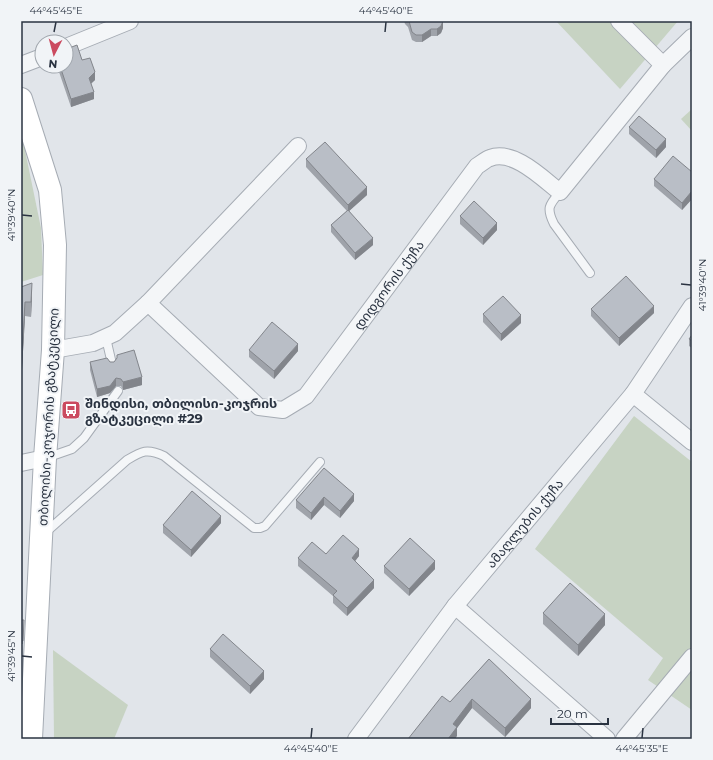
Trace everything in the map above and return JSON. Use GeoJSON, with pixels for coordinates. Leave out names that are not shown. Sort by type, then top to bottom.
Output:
{"type":"FeatureCollection","features":[{"type":"Feature","properties":{"kind":"main road","name":"თბილისი-კოჯორის გზატკეცილი"},"geometry":{"type":"LineString","coordinates":[[21,99],[50,190],[55,245],[54,350],[45,458],[28,732]]}},
{"type":"Feature","properties":{"kind":"street"},"geometry":{"type":"LineString","coordinates":[[74,44],[130,21]]}},
{"type":"Feature","properties":{"kind":"street"},"geometry":{"type":"LineString","coordinates":[[619,21],[663,65]]}},
{"type":"Feature","properties":{"kind":"street"},"geometry":{"type":"LineString","coordinates":[[560,192],[663,65],[692,37]]}},
{"type":"Feature","properties":{"kind":"street"},"geometry":{"type":"LineString","coordinates":[[21,65],[34,59]]}},
{"type":"Feature","properties":{"kind":"street"},"geometry":{"type":"LineString","coordinates":[[54,350],[92,343],[115,333],[148,303],[298,146]]}},
{"type":"Feature","properties":{"kind":"street","name":"დიდგორის ქუჩა"},"geometry":{"type":"LineString","coordinates":[[148,303],[259,407],[283,410],[306,396],[477,166],[490,158],[503,156],[518,160],[560,192]]}},
{"type":"Feature","properties":{"kind":"street","name":"ამაღლების ქუჩა"},"geometry":{"type":"LineString","coordinates":[[356,739],[455,606],[633,394],[692,306]]}},
{"type":"Feature","properties":{"kind":"street"},"geometry":{"type":"LineString","coordinates":[[633,394],[692,442]]}},
{"type":"Feature","properties":{"kind":"street"},"geometry":{"type":"LineString","coordinates":[[21,463],[45,458]]}},
{"type":"Feature","properties":{"kind":"street"},"geometry":{"type":"LineString","coordinates":[[455,606],[607,739]]}},
{"type":"Feature","properties":{"kind":"street"},"geometry":{"type":"LineString","coordinates":[[624,739],[692,657]]}},
{"type":"Feature","properties":{"kind":"lane"},"geometry":{"type":"LineString","coordinates":[[560,192],[550,205],[548,210],[550,217],[590,273]]}},
{"type":"Feature","properties":{"kind":"lane"},"geometry":{"type":"LineString","coordinates":[[106,338],[112,364]]}},
{"type":"Feature","properties":{"kind":"lane"},"geometry":{"type":"LineString","coordinates":[[45,458],[72,449],[76,446],[84,438],[118,391]]}},
{"type":"Feature","properties":{"kind":"lane"},"geometry":{"type":"LineString","coordinates":[[41,536],[126,460],[140,452],[153,451],[164,456],[254,528],[265,526],[320,462]]}},
{"type":"Feature","properties":{"kind":"green space"},"geometry":{"type":"Polygon","coordinates":[[[556,21],[678,21],[620,89],[556,21]]]}},
{"type":"Feature","properties":{"kind":"green space"},"geometry":{"type":"Polygon","coordinates":[[[692,109],[692,131],[681,119],[692,109]]]}},
{"type":"Feature","properties":{"kind":"green space"},"geometry":{"type":"Polygon","coordinates":[[[21,131],[41,228],[43,275],[21,282],[21,131]]]}},
{"type":"Feature","properties":{"kind":"green space"},"geometry":{"type":"Polygon","coordinates":[[[634,416],[692,462],[692,710],[648,680],[663,658],[535,549],[634,416]]]}},
{"type":"Feature","properties":{"kind":"green space"},"geometry":{"type":"Polygon","coordinates":[[[53,650],[128,705],[114,739],[54,739],[53,650]]]}},
{"type":"Feature","properties":{"kind":"building"},"geometry":{"type":"Polygon","coordinates":[[[409,21],[443,21],[441,26],[437,29],[431,29],[422,35],[416,35],[412,32],[409,21]]]}},
{"type":"Feature","properties":{"kind":"building"},"geometry":{"type":"Polygon","coordinates":[[[77,45],[82,60],[90,58],[95,72],[89,78],[94,92],[71,99],[63,74],[74,74],[74,46],[77,45]]]}},
{"type":"Feature","properties":{"kind":"building"},"geometry":{"type":"Polygon","coordinates":[[[639,116],[666,139],[656,150],[629,127],[639,116]]]}},
{"type":"Feature","properties":{"kind":"building"},"geometry":{"type":"Polygon","coordinates":[[[325,142],[367,187],[348,205],[306,159],[325,142]]]}},
{"type":"Feature","properties":{"kind":"building"},"geometry":{"type":"Polygon","coordinates":[[[673,156],[692,172],[692,191],[682,203],[654,179],[673,156]]]}},
{"type":"Feature","properties":{"kind":"building"},"geometry":{"type":"Polygon","coordinates":[[[474,201],[497,223],[483,238],[460,216],[474,201]]]}},
{"type":"Feature","properties":{"kind":"building"},"geometry":{"type":"Polygon","coordinates":[[[348,210],[373,238],[355,253],[331,225],[348,210]]]}},
{"type":"Feature","properties":{"kind":"building"},"geometry":{"type":"Polygon","coordinates":[[[626,276],[654,306],[619,338],[591,309],[626,276]]]}},
{"type":"Feature","properties":{"kind":"building"},"geometry":{"type":"Polygon","coordinates":[[[32,283],[31,302],[25,302],[21,373],[21,287],[32,283]]]}},
{"type":"Feature","properties":{"kind":"building"},"geometry":{"type":"Polygon","coordinates":[[[503,296],[521,315],[501,334],[483,314],[503,296]]]}},
{"type":"Feature","properties":{"kind":"building"},"geometry":{"type":"Polygon","coordinates":[[[272,322],[298,344],[274,371],[249,350],[272,322]]]}},
{"type":"Feature","properties":{"kind":"building"},"geometry":{"type":"Polygon","coordinates":[[[134,350],[142,377],[123,382],[121,379],[116,378],[110,386],[97,389],[90,362],[107,358],[110,362],[114,362],[117,355],[134,350]]]}},
{"type":"Feature","properties":{"kind":"building"},"geometry":{"type":"Polygon","coordinates":[[[324,468],[354,494],[340,511],[324,497],[311,513],[296,500],[324,468]]]}},
{"type":"Feature","properties":{"kind":"building"},"geometry":{"type":"Polygon","coordinates":[[[192,491],[221,516],[191,550],[163,525],[192,491]]]}},
{"type":"Feature","properties":{"kind":"building"},"geometry":{"type":"Polygon","coordinates":[[[343,535],[359,549],[352,558],[374,580],[347,608],[333,595],[337,591],[298,558],[312,542],[326,554],[343,535]]]}},
{"type":"Feature","properties":{"kind":"building"},"geometry":{"type":"Polygon","coordinates":[[[410,538],[435,561],[409,589],[384,566],[410,538]]]}},
{"type":"Feature","properties":{"kind":"building"},"geometry":{"type":"Polygon","coordinates":[[[570,583],[605,614],[578,645],[543,613],[570,583]]]}},
{"type":"Feature","properties":{"kind":"building"},"geometry":{"type":"Polygon","coordinates":[[[21,620],[24,620],[23,641],[21,640],[21,620]]]}},
{"type":"Feature","properties":{"kind":"building"},"geometry":{"type":"Polygon","coordinates":[[[223,634],[264,671],[250,686],[210,649],[223,634]]]}},
{"type":"Feature","properties":{"kind":"building"},"geometry":{"type":"Polygon","coordinates":[[[489,659],[531,699],[505,728],[472,699],[453,724],[457,727],[448,739],[408,739],[442,696],[450,702],[489,659]]]}},
{"type":"Feature","properties":{"kind":"place","name":"შინდისი, თბილისი-კოჯრის გზატკეცილი #29"},"geometry":{"type":"Point","coordinates":[71,410]}}]}
